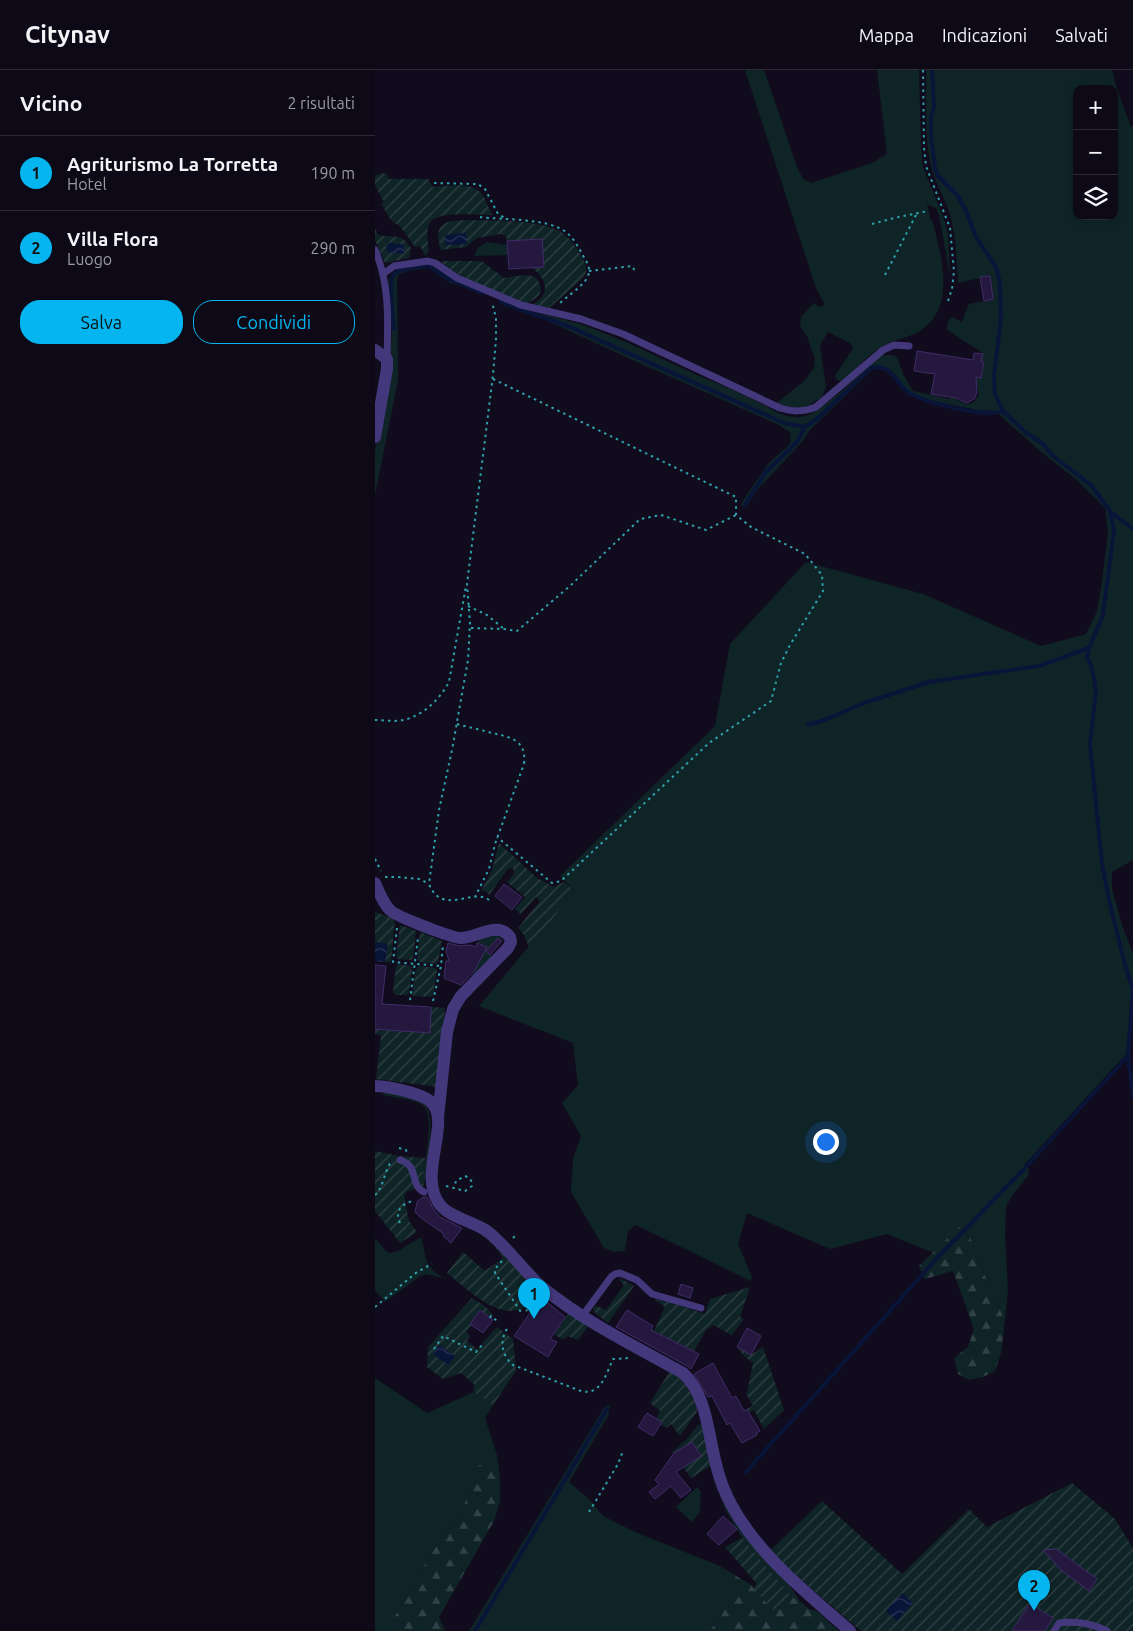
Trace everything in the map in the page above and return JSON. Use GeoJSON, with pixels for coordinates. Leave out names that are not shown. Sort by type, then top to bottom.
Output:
{"type":"FeatureCollection","features":[{"type":"Feature","properties":{"kind":"street"},"geometry":{"type":"LineString","coordinates":[[375,350],[387,359],[387,369],[375,437]]}},
{"type":"Feature","properties":{"kind":"street"},"geometry":{"type":"LineString","coordinates":[[375,883],[386,905],[395,914],[456,938],[467,938],[496,929],[503,930],[510,937],[511,942],[508,948],[461,996],[450,1015],[428,1190],[443,1208],[487,1231],[544,1288],[583,1315],[689,1378],[701,1404],[720,1478],[731,1503],[747,1530],[766,1554],[788,1576],[851,1631]]}},
{"type":"Feature","properties":{"kind":"street"},"geometry":{"type":"LineString","coordinates":[[375,1086],[425,1097],[435,1107],[438,1117]]}},
{"type":"Feature","properties":{"kind":"lane"},"geometry":{"type":"LineString","coordinates":[[375,250],[383,274],[388,325],[387,359]]}},
{"type":"Feature","properties":{"kind":"lane"},"geometry":{"type":"LineString","coordinates":[[383,274],[394,266],[428,261],[435,263],[457,278],[521,305],[581,319],[623,334],[779,408],[793,412],[806,411],[816,407],[883,350],[895,346],[909,346]]}},
{"type":"Feature","properties":{"kind":"lane"},"geometry":{"type":"LineString","coordinates":[[400,1160],[406,1162],[411,1167],[418,1190],[428,1190]]}},
{"type":"Feature","properties":{"kind":"lane"},"geometry":{"type":"LineString","coordinates":[[583,1315],[611,1277],[620,1273],[637,1280],[652,1294],[701,1308]]}},
{"type":"Feature","properties":{"kind":"lane"},"geometry":{"type":"LineString","coordinates":[[1054,1631],[1059,1623],[1073,1622],[1083,1622],[1107,1631]]}},
{"type":"Feature","properties":{"kind":"path"},"geometry":{"type":"LineString","coordinates":[[923,70],[926,166],[950,228],[953,271],[952,290],[948,301]]}},
{"type":"Feature","properties":{"kind":"path"},"geometry":{"type":"LineString","coordinates":[[434,183],[478,184],[485,189],[498,214],[507,219]]}},
{"type":"Feature","properties":{"kind":"path"},"geometry":{"type":"LineString","coordinates":[[871,224],[928,211]]}},
{"type":"Feature","properties":{"kind":"path"},"geometry":{"type":"LineString","coordinates":[[885,275],[917,213]]}},
{"type":"Feature","properties":{"kind":"path"},"geometry":{"type":"LineString","coordinates":[[480,217],[539,222],[555,226],[566,232],[575,242],[589,264],[589,272],[586,279],[551,312]]}},
{"type":"Feature","properties":{"kind":"path"},"geometry":{"type":"LineString","coordinates":[[589,272],[632,266],[635,271]]}},
{"type":"Feature","properties":{"kind":"path"},"geometry":{"type":"LineString","coordinates":[[375,720],[403,720],[414,716],[442,694],[449,682],[467,584],[493,379],[496,318],[487,291]]}},
{"type":"Feature","properties":{"kind":"path"},"geometry":{"type":"LineString","coordinates":[[493,379],[728,492],[736,497],[736,516]]}},
{"type":"Feature","properties":{"kind":"path"},"geometry":{"type":"LineString","coordinates":[[470,628],[517,631],[570,586],[640,518],[661,515],[705,530],[736,516]]}},
{"type":"Feature","properties":{"kind":"path"},"geometry":{"type":"LineString","coordinates":[[497,837],[552,883],[561,882],[709,743],[771,701],[781,663],[823,590],[822,574],[805,554],[751,528],[736,516]]}},
{"type":"Feature","properties":{"kind":"path"},"geometry":{"type":"LineString","coordinates":[[467,584],[470,628],[468,660],[439,810],[429,884],[439,898],[463,900],[486,897],[489,900]]}},
{"type":"Feature","properties":{"kind":"path"},"geometry":{"type":"LineString","coordinates":[[469,606],[487,615],[504,629]]}},
{"type":"Feature","properties":{"kind":"path"},"geometry":{"type":"LineString","coordinates":[[457,724],[513,738],[520,745],[525,755],[524,764],[497,837],[489,869],[475,897]]}},
{"type":"Feature","properties":{"kind":"path"},"geometry":{"type":"LineString","coordinates":[[375,859],[383,876],[387,878],[420,879],[429,884]]}},
{"type":"Feature","properties":{"kind":"path"},"geometry":{"type":"LineString","coordinates":[[397,922],[393,962],[441,966]]}},
{"type":"Feature","properties":{"kind":"path"},"geometry":{"type":"LineString","coordinates":[[410,1000],[419,930]]}},
{"type":"Feature","properties":{"kind":"path"},"geometry":{"type":"LineString","coordinates":[[433,1001],[441,966],[444,940]]}},
{"type":"Feature","properties":{"kind":"path"},"geometry":{"type":"LineString","coordinates":[[375,1195],[380,1192],[385,1170],[392,1161],[400,1160]]}},
{"type":"Feature","properties":{"kind":"path"},"geometry":{"type":"LineString","coordinates":[[428,1190],[440,1185],[465,1191],[472,1186],[472,1182],[470,1178],[461,1177],[456,1181],[454,1188]]}},
{"type":"Feature","properties":{"kind":"path"},"geometry":{"type":"LineString","coordinates":[[400,1223],[398,1211],[402,1206],[412,1201]]}},
{"type":"Feature","properties":{"kind":"path"},"geometry":{"type":"LineString","coordinates":[[501,1259],[502,1262],[495,1268],[495,1273],[523,1315]]}},
{"type":"Feature","properties":{"kind":"path"},"geometry":{"type":"LineString","coordinates":[[375,1307],[417,1272],[432,1264]]}},
{"type":"Feature","properties":{"kind":"path"},"geometry":{"type":"LineString","coordinates":[[525,1311],[544,1288]]}},
{"type":"Feature","properties":{"kind":"path"},"geometry":{"type":"LineString","coordinates":[[490,1318],[491,1316],[497,1321]]}},
{"type":"Feature","properties":{"kind":"path"},"geometry":{"type":"LineString","coordinates":[[507,1329],[503,1336],[503,1348],[508,1360],[513,1365],[588,1393],[595,1391],[602,1384],[613,1358],[629,1358],[637,1347]]}},
{"type":"Feature","properties":{"kind":"path"},"geometry":{"type":"LineString","coordinates":[[434,1349],[443,1336],[476,1352],[482,1345],[480,1343]]}},
{"type":"Feature","properties":{"kind":"path"},"geometry":{"type":"LineString","coordinates":[[589,1512],[618,1464],[623,1451]]}},
{"type":"Feature","properties":{"kind":"green space"},"geometry":{"type":"Polygon","coordinates":[[[745,70],[764,70],[797,167],[803,179],[811,183],[872,163],[887,154],[877,70],[919,70],[923,167],[948,233],[950,276],[939,215],[936,208],[927,204],[940,250],[942,265],[943,281],[939,309],[932,321],[920,331],[881,347],[840,381],[835,376],[853,348],[850,343],[828,332],[820,345],[826,387],[822,397],[806,407],[792,408],[777,403],[805,380],[814,368],[815,359],[807,336],[800,326],[801,317],[814,303],[819,307],[825,305],[816,288],[745,70]]]}},
{"type":"Feature","properties":{"kind":"green space"},"geometry":{"type":"Polygon","coordinates":[[[926,70],[1112,70],[1116,85],[1073,85],[1073,220],[1118,220],[1118,91],[1131,127],[1133,126],[1133,860],[1112,872],[1112,889],[1121,922],[1133,954],[1133,1014],[1129,1051],[1024,1165],[1029,1168],[1028,1176],[1011,1197],[1006,1207],[1005,1236],[1008,1290],[1004,1330],[1002,1314],[970,1237],[960,1227],[934,1253],[887,1234],[830,1249],[747,1213],[738,1244],[752,1277],[751,1281],[636,1225],[628,1231],[625,1251],[614,1252],[604,1248],[571,1192],[573,1159],[581,1136],[562,1103],[578,1085],[573,1043],[479,1006],[575,891],[560,876],[715,726],[730,644],[806,562],[923,594],[1041,646],[1086,634],[1097,611],[1102,582],[1108,533],[1105,508],[1077,480],[1046,456],[995,411],[978,410],[908,395],[887,372],[879,368],[872,370],[810,430],[802,442],[757,490],[747,506],[744,507],[741,505],[742,502],[768,464],[791,443],[790,432],[779,425],[534,316],[534,313],[555,317],[596,330],[737,392],[778,413],[792,417],[813,413],[844,389],[881,355],[897,357],[903,374],[913,391],[950,399],[951,397],[963,403],[973,403],[979,395],[975,377],[981,378],[984,362],[981,362],[982,354],[947,329],[948,321],[952,317],[962,322],[969,304],[993,299],[989,276],[958,283],[953,229],[947,205],[932,171],[927,131],[926,70]]]}},
{"type":"Feature","properties":{"kind":"green space"},"geometry":{"type":"Polygon","coordinates":[[[386,173],[389,179],[428,179],[433,187],[459,185],[472,187],[482,194],[493,215],[470,214],[435,218],[429,224],[427,236],[429,251],[425,256],[420,246],[415,247],[400,226],[389,217],[381,204],[384,202],[375,185],[375,175],[386,173]]]}},
{"type":"Feature","properties":{"kind":"green space"},"geometry":{"type":"Polygon","coordinates":[[[451,221],[523,222],[556,229],[566,236],[579,252],[586,267],[584,277],[548,309],[531,305],[542,297],[545,287],[541,277],[532,268],[544,267],[507,241],[506,236],[500,234],[477,238],[466,247],[440,250],[438,234],[441,226],[451,221]]]}},
{"type":"Feature","properties":{"kind":"green space"},"geometry":{"type":"Polygon","coordinates":[[[375,228],[378,235],[400,237],[403,239],[411,248],[409,258],[385,263],[375,240],[375,228]]]}},
{"type":"Feature","properties":{"kind":"green space"},"geometry":{"type":"Polygon","coordinates":[[[486,242],[507,245],[508,255],[474,256],[477,249],[486,242]]]}},
{"type":"Feature","properties":{"kind":"green space"},"geometry":{"type":"Polygon","coordinates":[[[441,261],[483,262],[504,278],[522,275],[532,276],[538,281],[540,293],[535,299],[525,304],[456,273],[441,261]]]}},
{"type":"Feature","properties":{"kind":"green space"},"geometry":{"type":"Polygon","coordinates":[[[429,264],[451,279],[467,286],[450,283],[429,268],[399,274],[397,279],[398,380],[375,495],[375,451],[387,388],[392,330],[388,285],[390,278],[398,270],[410,266],[429,264]]]}},
{"type":"Feature","properties":{"kind":"green space"},"geometry":{"type":"Polygon","coordinates":[[[499,843],[537,878],[554,887],[564,882],[575,891],[529,947],[524,935],[518,928],[540,901],[536,897],[521,914],[515,909],[525,897],[507,882],[514,874],[513,868],[508,869],[489,895],[486,891],[481,891],[492,870],[499,843]]]}},
{"type":"Feature","properties":{"kind":"green space"},"geometry":{"type":"Polygon","coordinates":[[[375,912],[395,919],[391,962],[385,962],[387,944],[375,942],[375,912]]]}},
{"type":"Feature","properties":{"kind":"green space"},"geometry":{"type":"Polygon","coordinates":[[[400,925],[416,931],[413,958],[411,960],[398,959],[396,957],[400,925]]]}},
{"type":"Feature","properties":{"kind":"green space"},"geometry":{"type":"Polygon","coordinates":[[[420,932],[442,941],[436,964],[420,962],[417,959],[420,932]]]}},
{"type":"Feature","properties":{"kind":"green space"},"geometry":{"type":"Polygon","coordinates":[[[498,935],[506,942],[499,937],[486,951],[494,958],[467,987],[485,946],[477,943],[480,939],[498,935]]]}},
{"type":"Feature","properties":{"kind":"green space"},"geometry":{"type":"Polygon","coordinates":[[[398,964],[411,966],[412,968],[409,993],[407,995],[396,995],[393,992],[396,966],[398,964]]]}},
{"type":"Feature","properties":{"kind":"green space"},"geometry":{"type":"Polygon","coordinates":[[[419,966],[435,968],[437,971],[433,995],[430,997],[413,996],[412,994],[416,969],[419,966]]]}},
{"type":"Feature","properties":{"kind":"green space"},"geometry":{"type":"Polygon","coordinates":[[[378,1003],[388,1004],[387,1030],[429,1033],[431,1007],[445,1008],[438,1087],[376,1079],[381,1035],[375,1034],[378,1003]]]}},
{"type":"Feature","properties":{"kind":"green space"},"geometry":{"type":"Polygon","coordinates":[[[384,1092],[422,1101],[427,1107],[430,1116],[431,1141],[424,1186],[422,1179],[429,1127],[426,1109],[421,1104],[409,1100],[383,1095],[384,1092]]]}},
{"type":"Feature","properties":{"kind":"green space"},"geometry":{"type":"Polygon","coordinates":[[[375,1151],[399,1156],[425,1158],[422,1179],[424,1186],[408,1191],[404,1196],[409,1221],[417,1232],[400,1243],[375,1211],[375,1151]]]}},
{"type":"Feature","properties":{"kind":"green space"},"geometry":{"type":"Polygon","coordinates":[[[959,1227],[970,1237],[1002,1314],[1004,1330],[1001,1353],[995,1371],[983,1377],[969,1380],[958,1374],[954,1358],[968,1347],[974,1329],[953,1271],[925,1279],[919,1266],[959,1227]]]}},
{"type":"Feature","properties":{"kind":"green space"},"geometry":{"type":"Polygon","coordinates":[[[479,1232],[496,1245],[538,1293],[528,1305],[518,1310],[507,1311],[496,1308],[475,1295],[447,1273],[463,1252],[485,1271],[503,1258],[495,1247],[479,1232]]]}},
{"type":"Feature","properties":{"kind":"green space"},"geometry":{"type":"Polygon","coordinates":[[[421,1237],[428,1264],[443,1278],[426,1274],[385,1302],[375,1290],[375,1238],[390,1253],[398,1251],[421,1237]]]}},
{"type":"Feature","properties":{"kind":"green space"},"geometry":{"type":"Polygon","coordinates":[[[620,1278],[634,1286],[608,1323],[596,1314],[593,1309],[597,1306],[606,1310],[624,1285],[619,1280],[620,1278]]]}},
{"type":"Feature","properties":{"kind":"green space"},"geometry":{"type":"Polygon","coordinates":[[[750,1287],[740,1317],[744,1319],[732,1335],[713,1325],[706,1330],[694,1351],[654,1331],[665,1307],[654,1299],[705,1314],[710,1299],[750,1287]]]}},
{"type":"Feature","properties":{"kind":"green space"},"geometry":{"type":"Polygon","coordinates":[[[472,1298],[487,1308],[493,1317],[480,1310],[466,1332],[470,1336],[467,1341],[477,1349],[497,1327],[513,1339],[516,1371],[493,1405],[474,1392],[474,1384],[461,1373],[443,1379],[427,1367],[428,1347],[472,1298]]]}},
{"type":"Feature","properties":{"kind":"green space"},"geometry":{"type":"Polygon","coordinates":[[[568,1314],[590,1324],[578,1340],[568,1336],[563,1340],[554,1334],[568,1314]]]}},
{"type":"Feature","properties":{"kind":"green space"},"geometry":{"type":"Polygon","coordinates":[[[737,1347],[751,1355],[763,1347],[784,1410],[764,1429],[754,1410],[749,1412],[747,1409],[753,1406],[746,1394],[753,1363],[737,1347]]]}},
{"type":"Feature","properties":{"kind":"green space"},"geometry":{"type":"Polygon","coordinates":[[[670,1371],[684,1381],[697,1405],[697,1412],[680,1436],[671,1424],[667,1428],[660,1424],[661,1422],[656,1419],[660,1411],[650,1403],[670,1371]]]}},
{"type":"Feature","properties":{"kind":"green space"},"geometry":{"type":"Polygon","coordinates":[[[375,1378],[427,1413],[474,1392],[493,1405],[485,1418],[497,1455],[500,1478],[488,1463],[469,1486],[462,1514],[443,1534],[415,1581],[395,1616],[393,1631],[375,1631],[375,1378]]]}},
{"type":"Feature","properties":{"kind":"green space"},"geometry":{"type":"Polygon","coordinates":[[[607,1405],[610,1406],[608,1416],[569,1482],[590,1500],[603,1516],[635,1532],[720,1566],[729,1582],[731,1591],[728,1604],[721,1616],[709,1631],[469,1631],[604,1408],[607,1405]]]}},
{"type":"Feature","properties":{"kind":"green space"},"geometry":{"type":"Polygon","coordinates":[[[702,1423],[712,1465],[691,1478],[672,1452],[702,1423]]]}},
{"type":"Feature","properties":{"kind":"green space"},"geometry":{"type":"Polygon","coordinates":[[[488,1463],[500,1478],[500,1501],[494,1521],[439,1617],[445,1631],[393,1631],[395,1616],[415,1581],[443,1534],[462,1514],[469,1486],[477,1466],[488,1463]]]}},
{"type":"Feature","properties":{"kind":"green space"},"geometry":{"type":"Polygon","coordinates":[[[716,1478],[800,1601],[792,1597],[742,1538],[725,1509],[714,1479],[716,1478]]]}},
{"type":"Feature","properties":{"kind":"green space"},"geometry":{"type":"Polygon","coordinates":[[[1072,1483],[1115,1519],[1133,1548],[1133,1631],[861,1631],[787,1568],[770,1551],[822,1501],[902,1574],[969,1509],[987,1527],[1072,1483]]]}},
{"type":"Feature","properties":{"kind":"green space"},"geometry":{"type":"Polygon","coordinates":[[[697,1487],[701,1492],[700,1512],[692,1522],[676,1507],[697,1487]]]}},
{"type":"Feature","properties":{"kind":"green space"},"geometry":{"type":"Polygon","coordinates":[[[742,1538],[792,1597],[773,1610],[753,1588],[757,1584],[725,1547],[742,1538]]]}},
{"type":"Feature","properties":{"kind":"green space"},"geometry":{"type":"Polygon","coordinates":[[[720,1566],[751,1585],[773,1610],[792,1597],[809,1609],[817,1611],[839,1631],[709,1631],[728,1604],[730,1591],[727,1577],[720,1566]]]}},
{"type":"Feature","properties":{"kind":"water"},"geometry":{"type":"Polygon","coordinates":[[[466,233],[467,244],[445,245],[445,235],[466,233]]]}},
{"type":"Feature","properties":{"kind":"water"},"geometry":{"type":"Polygon","coordinates":[[[390,242],[402,244],[405,252],[402,254],[388,252],[386,246],[390,242]]]}},
{"type":"Feature","properties":{"kind":"water"},"geometry":{"type":"Polygon","coordinates":[[[375,942],[388,944],[385,962],[375,961],[375,942]]]}},
{"type":"Feature","properties":{"kind":"water"},"geometry":{"type":"Polygon","coordinates":[[[439,1345],[455,1356],[448,1365],[433,1354],[439,1345]]]}},
{"type":"Feature","properties":{"kind":"water"},"geometry":{"type":"Polygon","coordinates":[[[902,1593],[913,1603],[897,1621],[886,1611],[902,1593]]]}},
{"type":"Feature","properties":{"kind":"building"},"geometry":{"type":"Polygon","coordinates":[[[542,239],[544,267],[509,269],[507,241],[542,239]]]}},
{"type":"Feature","properties":{"kind":"building"},"geometry":{"type":"Polygon","coordinates":[[[990,276],[993,299],[984,301],[980,277],[990,276]]]}},
{"type":"Feature","properties":{"kind":"building"},"geometry":{"type":"Polygon","coordinates":[[[917,351],[973,360],[974,353],[983,354],[981,362],[984,362],[981,378],[976,377],[977,393],[974,399],[967,403],[957,398],[931,394],[935,374],[914,371],[917,351]]]}},
{"type":"Feature","properties":{"kind":"building"},"geometry":{"type":"Polygon","coordinates":[[[504,884],[522,897],[512,910],[495,896],[504,884]]]}},
{"type":"Feature","properties":{"kind":"building"},"geometry":{"type":"Polygon","coordinates":[[[498,938],[502,941],[490,955],[486,951],[498,938]]]}},
{"type":"Feature","properties":{"kind":"building"},"geometry":{"type":"Polygon","coordinates":[[[448,943],[476,947],[477,943],[487,947],[475,970],[461,985],[444,978],[446,961],[449,961],[446,951],[448,943]]]}},
{"type":"Feature","properties":{"kind":"building"},"geometry":{"type":"Polygon","coordinates":[[[375,965],[386,966],[382,1004],[431,1007],[430,1033],[375,1029],[375,965]]]}},
{"type":"Feature","properties":{"kind":"building"},"geometry":{"type":"Polygon","coordinates":[[[423,1197],[427,1197],[440,1217],[462,1228],[451,1243],[443,1236],[444,1234],[415,1212],[417,1202],[423,1197]]]}},
{"type":"Feature","properties":{"kind":"building"},"geometry":{"type":"Polygon","coordinates":[[[681,1284],[693,1288],[690,1298],[678,1294],[681,1284]]]}},
{"type":"Feature","properties":{"kind":"building"},"geometry":{"type":"Polygon","coordinates":[[[541,1297],[565,1317],[550,1339],[557,1342],[548,1357],[514,1336],[541,1297]]]}},
{"type":"Feature","properties":{"kind":"building"},"geometry":{"type":"Polygon","coordinates":[[[480,1310],[493,1320],[483,1333],[470,1324],[480,1310]]]}},
{"type":"Feature","properties":{"kind":"building"},"geometry":{"type":"Polygon","coordinates":[[[627,1310],[653,1326],[651,1330],[699,1354],[691,1369],[616,1327],[627,1310]]]}},
{"type":"Feature","properties":{"kind":"building"},"geometry":{"type":"Polygon","coordinates":[[[747,1328],[761,1336],[751,1355],[737,1347],[747,1328]]]}},
{"type":"Feature","properties":{"kind":"building"},"geometry":{"type":"Polygon","coordinates":[[[713,1363],[732,1398],[736,1396],[744,1411],[747,1409],[760,1431],[756,1433],[757,1435],[742,1443],[730,1423],[727,1425],[712,1396],[708,1397],[694,1374],[713,1363]]]}},
{"type":"Feature","properties":{"kind":"building"},"geometry":{"type":"Polygon","coordinates":[[[647,1413],[662,1422],[653,1436],[638,1427],[647,1413]]]}},
{"type":"Feature","properties":{"kind":"building"},"geometry":{"type":"Polygon","coordinates":[[[692,1442],[701,1456],[676,1472],[691,1490],[681,1498],[671,1486],[655,1499],[649,1492],[659,1484],[655,1480],[674,1453],[692,1442]]]}},
{"type":"Feature","properties":{"kind":"building"},"geometry":{"type":"Polygon","coordinates":[[[723,1516],[737,1529],[719,1545],[707,1534],[723,1516]]]}},
{"type":"Feature","properties":{"kind":"building"},"geometry":{"type":"Polygon","coordinates":[[[1056,1549],[1097,1579],[1089,1591],[1061,1570],[1043,1550],[1056,1549]]]}},
{"type":"Feature","properties":{"kind":"building"},"geometry":{"type":"Polygon","coordinates":[[[1030,1603],[1053,1618],[1045,1631],[1012,1631],[1030,1603]]]}},
{"type":"Feature","properties":{"kind":"waterway"},"geometry":{"type":"LineString","coordinates":[[932,70],[934,107],[931,117],[931,137],[935,168],[938,176],[958,196],[976,237],[996,267],[1000,284],[1001,319],[994,376],[995,394],[1003,411],[1025,432],[1043,444],[1053,456],[1091,485],[1110,511],[1114,530],[1103,615],[1087,657],[1092,668],[1096,691],[1090,744],[1102,864],[1125,965],[1133,989],[1128,1056],[1133,1097]]}},
{"type":"Feature","properties":{"kind":"waterway"},"geometry":{"type":"LineString","coordinates":[[394,329],[391,284],[394,274],[401,270],[429,266],[448,279],[482,293]]}},
{"type":"Feature","properties":{"kind":"waterway"},"geometry":{"type":"LineString","coordinates":[[500,302],[570,327],[784,423],[805,427],[818,418],[871,368],[879,367],[890,372],[906,390],[919,398],[970,411],[983,413],[1003,411]]}},
{"type":"Feature","properties":{"kind":"waterway"},"geometry":{"type":"LineString","coordinates":[[745,505],[765,473],[797,442],[805,427]]}},
{"type":"Feature","properties":{"kind":"waterway"},"geometry":{"type":"LineString","coordinates":[[1111,512],[1133,529]]}},
{"type":"Feature","properties":{"kind":"waterway"},"geometry":{"type":"LineString","coordinates":[[808,725],[864,703],[929,682],[1039,666],[1089,648]]}},
{"type":"Feature","properties":{"kind":"waterway"},"geometry":{"type":"LineString","coordinates":[[746,1472],[937,1258],[1024,1169],[1128,1056]]}},
{"type":"Feature","properties":{"kind":"waterway"},"geometry":{"type":"LineString","coordinates":[[475,1631],[607,1409]]}},
{"type":"Feature","properties":{"kind":"place","name":"Agriturismo La Torretta"},"geometry":{"type":"Point","coordinates":[534,1319]}},
{"type":"Feature","properties":{"kind":"place","name":"Villa Flora"},"geometry":{"type":"Point","coordinates":[1034,1611]}}]}
